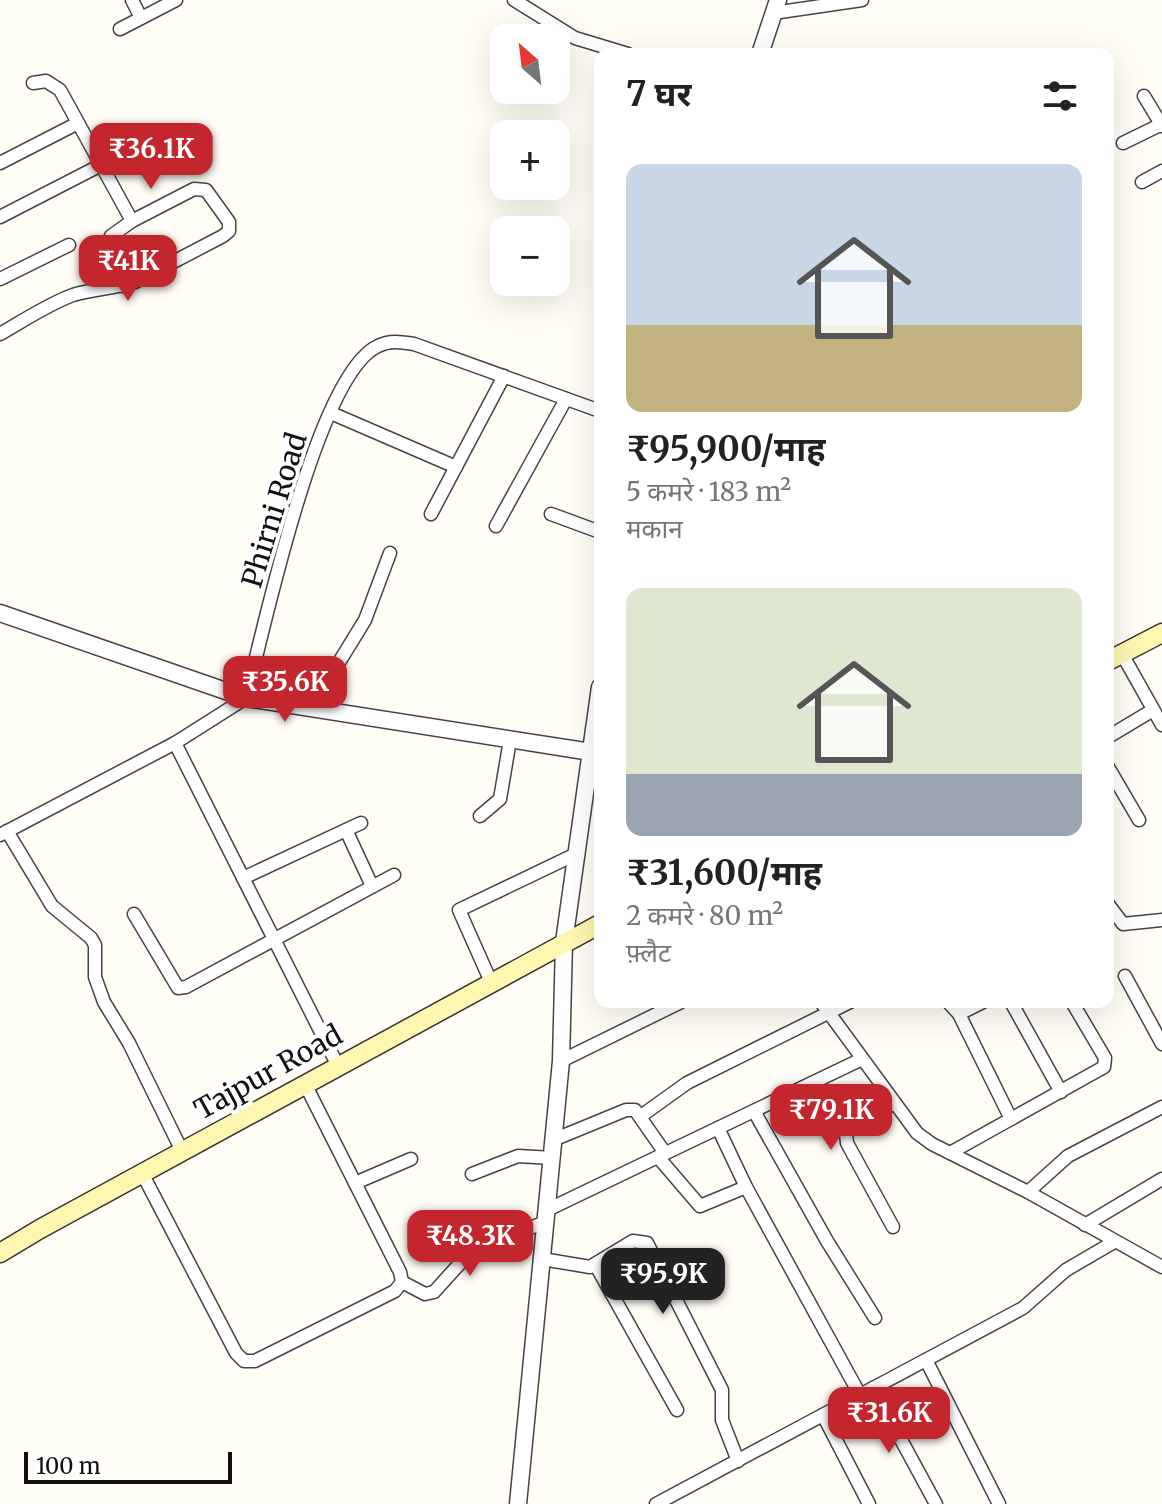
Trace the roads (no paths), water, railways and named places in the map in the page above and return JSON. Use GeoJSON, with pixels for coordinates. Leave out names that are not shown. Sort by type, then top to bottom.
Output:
{"type":"FeatureCollection","features":[{"type":"Feature","properties":{"kind":"main road"},"geometry":{"type":"LineString","coordinates":[[1115,658],[1162,633]]}},
{"type":"Feature","properties":{"kind":"main road","name":"Tajpur Road"},"geometry":{"type":"LineString","coordinates":[[0,1253],[594,927]]}},
{"type":"Feature","properties":{"kind":"street"},"geometry":{"type":"LineString","coordinates":[[132,0],[141,18]]}},
{"type":"Feature","properties":{"kind":"street"},"geometry":{"type":"LineString","coordinates":[[120,29],[176,0]]}},
{"type":"Feature","properties":{"kind":"street"},"geometry":{"type":"LineString","coordinates":[[762,48],[776,6],[862,0]]}},
{"type":"Feature","properties":{"kind":"street"},"geometry":{"type":"LineString","coordinates":[[521,2],[575,38],[608,48]]}},
{"type":"Feature","properties":{"kind":"street"},"geometry":{"type":"LineString","coordinates":[[33,83],[54,83],[132,221]]}},
{"type":"Feature","properties":{"kind":"street"},"geometry":{"type":"LineString","coordinates":[[1123,143],[1162,125],[1144,96]]}},
{"type":"Feature","properties":{"kind":"street"},"geometry":{"type":"LineString","coordinates":[[0,163],[78,123]]}},
{"type":"Feature","properties":{"kind":"street"},"geometry":{"type":"LineString","coordinates":[[0,217],[101,165]]}},
{"type":"Feature","properties":{"kind":"street"},"geometry":{"type":"LineString","coordinates":[[1142,182],[1162,171]]}},
{"type":"Feature","properties":{"kind":"street"},"geometry":{"type":"LineString","coordinates":[[0,334],[67,297],[122,286],[229,231],[229,222],[211,194],[200,188],[132,221],[107,241],[122,286]]}},
{"type":"Feature","properties":{"kind":"street"},"geometry":{"type":"LineString","coordinates":[[0,279],[69,245]]}},
{"type":"Feature","properties":{"kind":"street","name":"Phirni Road"},"geometry":{"type":"LineString","coordinates":[[246,698],[311,455],[361,361],[376,346],[394,341],[414,344],[594,409]]}},
{"type":"Feature","properties":{"kind":"street"},"geometry":{"type":"LineString","coordinates":[[431,514],[504,376]]}},
{"type":"Feature","properties":{"kind":"street"},"geometry":{"type":"LineString","coordinates":[[496,526],[566,399]]}},
{"type":"Feature","properties":{"kind":"street"},"geometry":{"type":"LineString","coordinates":[[331,413],[456,467]]}},
{"type":"Feature","properties":{"kind":"street"},"geometry":{"type":"LineString","coordinates":[[551,514],[594,530]]}},
{"type":"Feature","properties":{"kind":"street"},"geometry":{"type":"LineString","coordinates":[[311,708],[365,620],[390,553]]}},
{"type":"Feature","properties":{"kind":"street"},"geometry":{"type":"LineString","coordinates":[[0,613],[246,698],[594,753]]}},
{"type":"Feature","properties":{"kind":"street"},"geometry":{"type":"LineString","coordinates":[[1115,658],[1162,725]]}},
{"type":"Feature","properties":{"kind":"street"},"geometry":{"type":"LineString","coordinates":[[182,1151],[129,1043],[104,1002],[95,977],[95,945],[91,938],[52,906],[4,833],[175,743],[246,698]]}},
{"type":"Feature","properties":{"kind":"street"},"geometry":{"type":"LineString","coordinates":[[1114,733],[1153,710]]}},
{"type":"Feature","properties":{"kind":"street"},"geometry":{"type":"LineString","coordinates":[[480,816],[500,799],[510,740]]}},
{"type":"Feature","properties":{"kind":"street"},"geometry":{"type":"LineString","coordinates":[[175,743],[338,1066]]}},
{"type":"Feature","properties":{"kind":"street"},"geometry":{"type":"LineString","coordinates":[[518,1504],[561,1061],[564,942],[594,758]]}},
{"type":"Feature","properties":{"kind":"street"},"geometry":{"type":"LineString","coordinates":[[1114,777],[1139,820]]}},
{"type":"Feature","properties":{"kind":"street"},"geometry":{"type":"LineString","coordinates":[[243,878],[361,823]]}},
{"type":"Feature","properties":{"kind":"street"},"geometry":{"type":"LineString","coordinates":[[346,830],[372,886]]}},
{"type":"Feature","properties":{"kind":"street"},"geometry":{"type":"LineString","coordinates":[[491,982],[460,919],[461,907],[576,854]]}},
{"type":"Feature","properties":{"kind":"street"},"geometry":{"type":"LineString","coordinates":[[134,914],[178,988],[186,987],[394,875]]}},
{"type":"Feature","properties":{"kind":"street"},"geometry":{"type":"LineString","coordinates":[[1114,912],[1123,924],[1162,920]]}},
{"type":"Feature","properties":{"kind":"street"},"geometry":{"type":"LineString","coordinates":[[1125,976],[1162,1044]]}},
{"type":"Feature","properties":{"kind":"street"},"geometry":{"type":"LineString","coordinates":[[561,1061],[669,1008]]}},
{"type":"Feature","properties":{"kind":"street"},"geometry":{"type":"LineString","coordinates":[[641,1116],[687,1083],[823,1008]]}},
{"type":"Feature","properties":{"kind":"street"},"geometry":{"type":"LineString","coordinates":[[826,1008],[917,1133],[1162,1267]]}},
{"type":"Feature","properties":{"kind":"street"},"geometry":{"type":"LineString","coordinates":[[954,1008],[1011,1119]]}},
{"type":"Feature","properties":{"kind":"street"},"geometry":{"type":"LineString","coordinates":[[959,1014],[971,1008]]}},
{"type":"Feature","properties":{"kind":"street"},"geometry":{"type":"LineString","coordinates":[[1014,1008],[1061,1092]]}},
{"type":"Feature","properties":{"kind":"street"},"geometry":{"type":"LineString","coordinates":[[950,1153],[1104,1067],[1105,1058],[1076,1008]]}},
{"type":"Feature","properties":{"kind":"street"},"geometry":{"type":"LineString","coordinates":[[402,1282],[425,1294],[434,1292],[473,1249],[862,1059]]}},
{"type":"Feature","properties":{"kind":"street"},"geometry":{"type":"LineString","coordinates":[[142,1173],[236,1353],[244,1361],[255,1361],[395,1291],[402,1282],[400,1272],[305,1084]]}},
{"type":"Feature","properties":{"kind":"street"},"geometry":{"type":"LineString","coordinates":[[893,1104],[857,1122],[846,1134],[847,1143],[893,1227]]}},
{"type":"Feature","properties":{"kind":"street"},"geometry":{"type":"LineString","coordinates":[[1028,1192],[1068,1156],[1162,1107]]}},
{"type":"Feature","properties":{"kind":"street"},"geometry":{"type":"LineString","coordinates":[[553,1140],[626,1110],[635,1110],[661,1155],[700,1206],[746,1187]]}},
{"type":"Feature","properties":{"kind":"street"},"geometry":{"type":"LineString","coordinates":[[754,1111],[827,1241],[875,1318]]}},
{"type":"Feature","properties":{"kind":"street"},"geometry":{"type":"LineString","coordinates":[[718,1128],[746,1187],[860,1395]]}},
{"type":"Feature","properties":{"kind":"street"},"geometry":{"type":"LineString","coordinates":[[472,1174],[518,1156],[552,1158]]}},
{"type":"Feature","properties":{"kind":"street"},"geometry":{"type":"LineString","coordinates":[[355,1183],[411,1159]]}},
{"type":"Feature","properties":{"kind":"street"},"geometry":{"type":"LineString","coordinates":[[1085,1225],[1162,1179]]}},
{"type":"Feature","properties":{"kind":"street"},"geometry":{"type":"LineString","coordinates":[[542,1259],[579,1267],[595,1264],[633,1241],[647,1243],[722,1390],[722,1420],[738,1461]]}},
{"type":"Feature","properties":{"kind":"street"},"geometry":{"type":"LineString","coordinates":[[656,1504],[1023,1308],[1066,1270],[1114,1242]]}},
{"type":"Feature","properties":{"kind":"street"},"geometry":{"type":"LineString","coordinates":[[595,1264],[677,1410]]}},
{"type":"Feature","properties":{"kind":"street"},"geometry":{"type":"LineString","coordinates":[[926,1360],[999,1504]]}},
{"type":"Feature","properties":{"kind":"street"},"geometry":{"type":"LineString","coordinates":[[873,1388],[936,1504]]}},
{"type":"Feature","properties":{"kind":"street"},"geometry":{"type":"LineString","coordinates":[[823,1415],[869,1504]]}}]}
